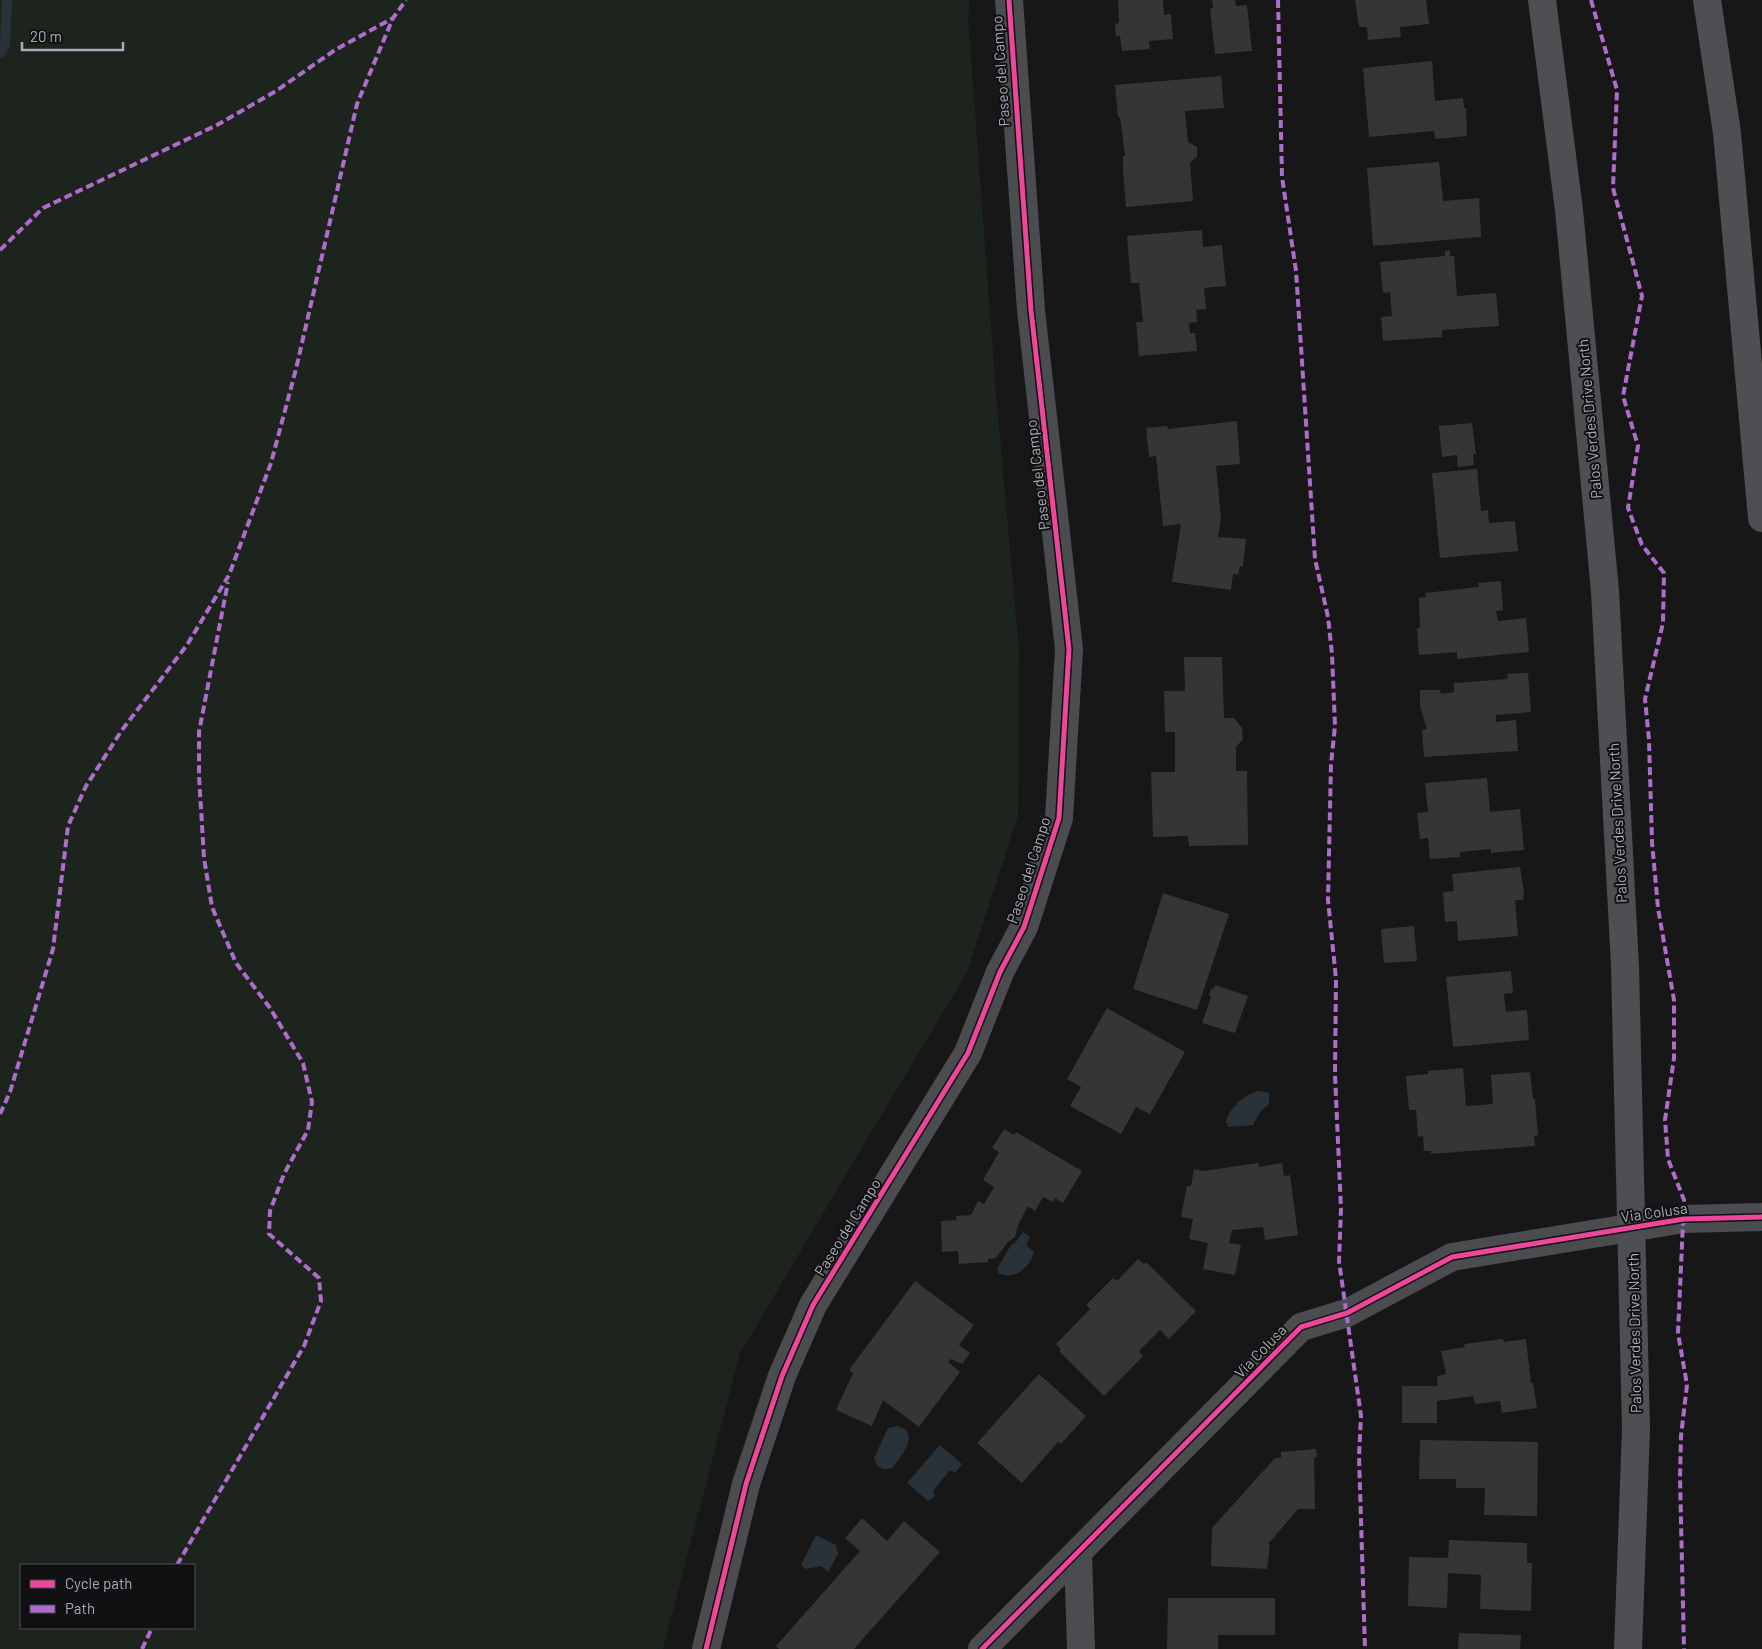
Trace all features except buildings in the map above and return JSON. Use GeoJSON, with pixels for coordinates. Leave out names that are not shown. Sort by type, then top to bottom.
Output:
{"type":"FeatureCollection","features":[{"type":"Feature","properties":{"kind":"main road","name":"Palos Verdes Drive North"},"geometry":{"type":"LineString","coordinates":[[1542,0],[1569,210],[1605,591],[1625,966],[1636,1429],[1628,1649]]}},
{"type":"Feature","properties":{"kind":"main road"},"geometry":{"type":"LineString","coordinates":[[1707,0],[1728,133],[1762,518]]}},
{"type":"Feature","properties":{"kind":"street","name":"Paseo del Campo"},"geometry":{"type":"LineString","coordinates":[[706,1649],[746,1484],[782,1376],[813,1305],[968,1053],[1000,972],[1024,927],[1059,818],[1069,649],[1031,310],[1009,0]]}},
{"type":"Feature","properties":{"kind":"street","name":"Via Colusa"},"geometry":{"type":"LineString","coordinates":[[982,1649],[1301,1327],[1347,1312],[1452,1257],[1684,1219],[1762,1217]]}},
{"type":"Feature","properties":{"kind":"street"},"geometry":{"type":"LineString","coordinates":[[1078,1554],[1081,1649]]}},
{"type":"Feature","properties":{"kind":"shaded area"},"geometry":{"type":"Polygon","coordinates":[[[0,0],[970,0],[968,17],[995,381],[1019,651],[1018,816],[967,972],[740,1353],[663,1649],[0,1649],[0,0]]]}},
{"type":"Feature","properties":{"kind":"shaded area"},"geometry":{"type":"Polygon","coordinates":[[[1258,1091],[1269,1093],[1269,1104],[1261,1111],[1253,1125],[1228,1127],[1226,1121],[1234,1106],[1247,1096],[1258,1091]]]}},
{"type":"Feature","properties":{"kind":"shaded area"},"geometry":{"type":"Polygon","coordinates":[[[1023,1232],[1030,1237],[1026,1245],[1034,1252],[1029,1263],[1015,1274],[1004,1275],[998,1273],[997,1269],[1011,1245],[1016,1242],[1023,1232]]]}},
{"type":"Feature","properties":{"kind":"shaded area"},"geometry":{"type":"Polygon","coordinates":[[[897,1426],[904,1429],[909,1439],[900,1458],[892,1468],[883,1469],[874,1458],[888,1428],[897,1426]]]}},
{"type":"Feature","properties":{"kind":"shaded area"},"geometry":{"type":"Polygon","coordinates":[[[940,1445],[962,1464],[955,1473],[950,1470],[933,1491],[935,1496],[928,1501],[907,1483],[940,1445]]]}},
{"type":"Feature","properties":{"kind":"shaded area"},"geometry":{"type":"Polygon","coordinates":[[[816,1535],[836,1545],[838,1554],[828,1572],[821,1566],[806,1569],[801,1565],[816,1535]]]}},
{"type":"Feature","properties":{"kind":"waterway"},"geometry":{"type":"LineString","coordinates":[[0,53],[5,44],[7,0]]}},
{"type":"Feature","properties":{"kind":"marked path"},"geometry":{"type":"LineString","coordinates":[[0,1114],[10,1092],[53,949],[68,826],[86,786],[122,730],[187,645],[229,575],[271,463],[296,369],[357,104],[393,18],[406,0]]}},
{"type":"Feature","properties":{"kind":"marked path"},"geometry":{"type":"LineString","coordinates":[[1278,0],[1282,177],[1296,271],[1315,559],[1328,617],[1332,654],[1335,726],[1331,764],[1328,900],[1336,979],[1335,1075],[1341,1209],[1339,1261],[1361,1416],[1359,1456],[1365,1649]]}},
{"type":"Feature","properties":{"kind":"marked path"},"geometry":{"type":"LineString","coordinates":[[1591,0],[1617,90],[1613,188],[1642,296],[1623,396],[1638,446],[1628,508],[1642,545],[1664,573],[1663,623],[1645,699],[1649,740],[1652,842],[1658,908],[1674,1000],[1674,1058],[1665,1120],[1668,1159],[1684,1200],[1678,1333],[1687,1385],[1681,1436],[1680,1478],[1684,1649]]}},
{"type":"Feature","properties":{"kind":"marked path"},"geometry":{"type":"LineString","coordinates":[[0,250],[43,208],[217,125],[276,91],[335,50],[393,18]]}},
{"type":"Feature","properties":{"kind":"marked path"},"geometry":{"type":"LineString","coordinates":[[178,1564],[304,1346],[321,1301],[319,1278],[269,1234],[270,1211],[284,1174],[308,1130],[312,1102],[303,1063],[270,1008],[236,963],[212,907],[204,858],[199,776],[199,732],[228,582]]}},
{"type":"Feature","properties":{"kind":"marked path"},"geometry":{"type":"LineString","coordinates":[[142,1649],[152,1629]]}},
{"type":"Feature","properties":{"kind":"cycle path"},"geometry":{"type":"LineString","coordinates":[[706,1649],[746,1484],[782,1376],[813,1305],[968,1053],[1000,972],[1024,927],[1059,818],[1069,649],[1031,310],[1009,0]]}},
{"type":"Feature","properties":{"kind":"cycle path"},"geometry":{"type":"LineString","coordinates":[[982,1649],[1301,1327],[1347,1313],[1452,1257],[1684,1219],[1762,1217]]}}]}
